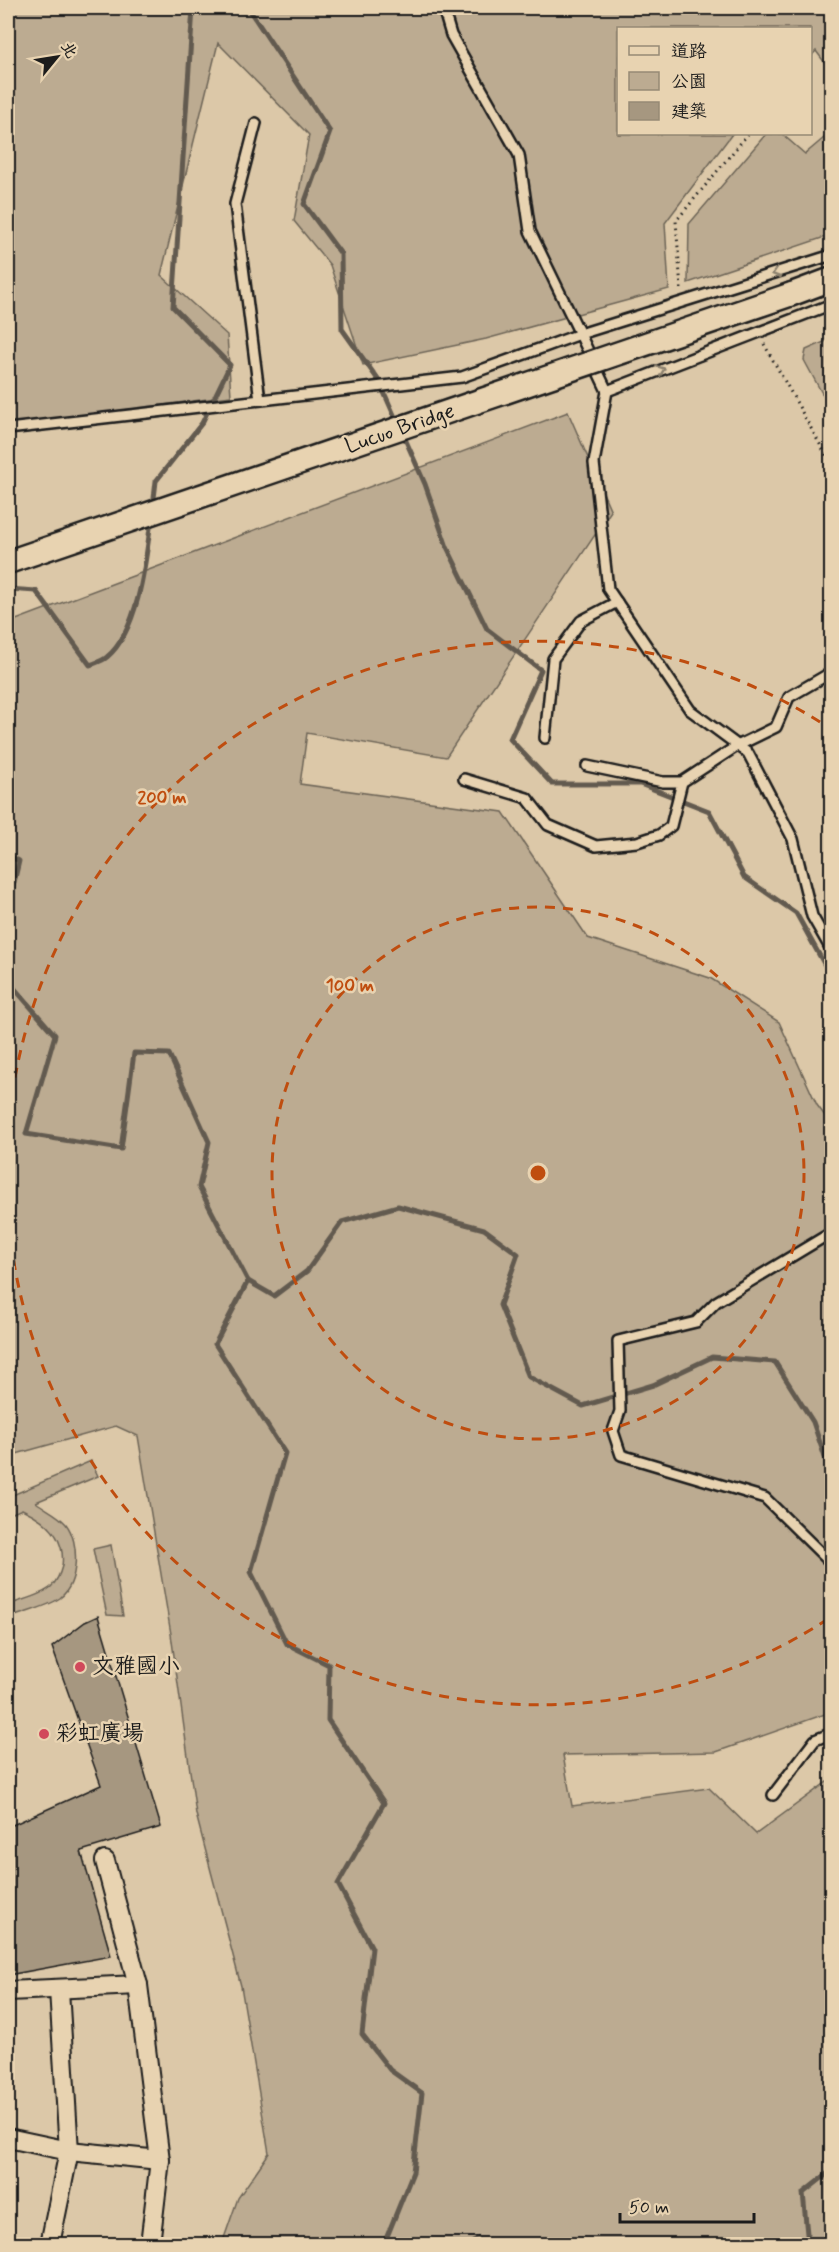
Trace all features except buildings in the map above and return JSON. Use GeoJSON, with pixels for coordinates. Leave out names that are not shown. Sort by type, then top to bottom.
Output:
{"type":"FeatureCollection","features":[{"type":"Feature","properties":{"kind":"street","name":"Lucuo Bridge"},"geometry":{"type":"LineString","coordinates":[[8,562],[831,279]]}},
{"type":"Feature","properties":{"kind":"street"},"geometry":{"type":"LineString","coordinates":[[105,1860],[138,1985],[160,2160],[150,2244]]}},
{"type":"Feature","properties":{"kind":"street"},"geometry":{"type":"LineString","coordinates":[[8,1991],[138,1985]]}},
{"type":"Feature","properties":{"kind":"street"},"geometry":{"type":"LineString","coordinates":[[50,2244],[69,2151],[58,1990]]}},
{"type":"Feature","properties":{"kind":"street"},"geometry":{"type":"LineString","coordinates":[[8,2138],[69,2151],[160,2160]]}},
{"type":"Feature","properties":{"kind":"lane"},"geometry":{"type":"LineString","coordinates":[[443,8],[451,35],[519,155],[530,231],[607,391],[594,463],[608,588],[690,710],[748,753],[793,839],[812,916],[831,951]]}},
{"type":"Feature","properties":{"kind":"lane"},"geometry":{"type":"LineString","coordinates":[[256,123],[235,204],[260,400]]}},
{"type":"Feature","properties":{"kind":"lane"},"geometry":{"type":"LineString","coordinates":[[8,429],[462,377],[580,334],[831,255]]}},
{"type":"Feature","properties":{"kind":"lane"},"geometry":{"type":"LineString","coordinates":[[607,391],[831,304]]}},
{"type":"Feature","properties":{"kind":"lane"},"geometry":{"type":"LineString","coordinates":[[545,738],[553,659],[581,621],[617,602]]}},
{"type":"Feature","properties":{"kind":"lane"},"geometry":{"type":"LineString","coordinates":[[464,779],[527,798],[548,825],[596,846],[637,842],[659,835],[671,826],[681,786],[737,746],[776,727],[789,697],[831,672]]}},
{"type":"Feature","properties":{"kind":"lane"},"geometry":{"type":"LineString","coordinates":[[587,766],[681,786]]}},
{"type":"Feature","properties":{"kind":"lane"},"geometry":{"type":"LineString","coordinates":[[829,1234],[716,1302],[696,1322],[618,1341],[620,1404],[613,1431],[621,1455],[765,1498],[826,1559],[831,1559]]}},
{"type":"Feature","properties":{"kind":"lane"},"geometry":{"type":"LineString","coordinates":[[773,1795],[815,1740],[831,1733]]}},
{"type":"Feature","properties":{"kind":"path"},"geometry":{"type":"LineString","coordinates":[[681,303],[676,221],[747,135]]}},
{"type":"Feature","properties":{"kind":"path"},"geometry":{"type":"LineString","coordinates":[[758,333],[831,466]]}},
{"type":"Feature","properties":{"kind":"green space"},"geometry":{"type":"Polygon","coordinates":[[[8,8],[831,8],[831,71],[816,51],[812,55],[812,27],[617,27],[617,135],[731,135],[665,223],[669,289],[486,339],[363,365],[330,265],[294,221],[309,135],[218,43],[161,275],[227,335],[231,396],[8,425],[8,8]]]}},
{"type":"Feature","properties":{"kind":"green space"},"geometry":{"type":"Polygon","coordinates":[[[831,132],[831,235],[688,283],[689,224],[765,135],[783,135],[805,154],[831,132]]]}},
{"type":"Feature","properties":{"kind":"green space"},"geometry":{"type":"Polygon","coordinates":[[[831,339],[831,410],[804,360],[806,350],[831,339]]]}},
{"type":"Feature","properties":{"kind":"green space"},"geometry":{"type":"Polygon","coordinates":[[[568,412],[611,511],[446,757],[307,733],[300,784],[503,812],[588,938],[710,978],[779,1022],[817,1105],[831,1124],[831,1712],[716,1752],[563,1755],[572,1806],[709,1788],[756,1834],[831,1779],[831,2244],[480,2244],[478,2237],[467,2244],[222,2244],[238,2198],[269,2153],[241,1986],[196,1814],[171,1634],[138,1436],[116,1426],[9,1456],[8,623],[568,412]]]}},
{"type":"Feature","properties":{"kind":"green space"},"geometry":{"type":"Polygon","coordinates":[[[91,1461],[98,1476],[36,1502],[60,1518],[71,1532],[75,1562],[71,1583],[60,1598],[8,1619],[8,1605],[42,1593],[53,1585],[62,1566],[62,1556],[61,1546],[53,1531],[39,1518],[22,1509],[8,1515],[8,1497],[91,1461]]]}},
{"type":"Feature","properties":{"kind":"green space"},"geometry":{"type":"Polygon","coordinates":[[[111,1545],[123,1616],[107,1615],[93,1549],[111,1545]]]}},
{"type":"Feature","properties":{"kind":"waterway"},"geometry":{"type":"LineString","coordinates":[[153,507],[156,481],[202,423],[230,365],[173,307],[193,8]]}},
{"type":"Feature","properties":{"kind":"waterway"},"geometry":{"type":"LineString","coordinates":[[248,8],[330,132],[304,204],[341,254],[342,329],[379,381],[398,424]]}},
{"type":"Feature","properties":{"kind":"waterway"},"geometry":{"type":"LineString","coordinates":[[402,432],[425,484],[447,547],[487,629],[541,670],[510,739],[552,784],[640,784],[709,811],[744,877],[796,913],[832,978]]}},
{"type":"Feature","properties":{"kind":"waterway"},"geometry":{"type":"LineString","coordinates":[[8,589],[36,591],[90,665],[101,661],[118,645],[134,612],[151,520]]}},
{"type":"Feature","properties":{"kind":"waterway"},"geometry":{"type":"LineString","coordinates":[[8,855],[19,861],[8,908]]}},
{"type":"Feature","properties":{"kind":"waterway"},"geometry":{"type":"LineString","coordinates":[[8,981],[55,1035],[26,1134],[121,1149],[134,1053],[169,1054],[209,1142],[199,1187],[248,1281],[215,1344],[285,1453],[251,1572],[287,1644],[329,1665],[328,1720],[384,1803],[338,1884],[372,1948],[362,2034],[390,2070],[422,2093],[413,2172],[384,2244]]}},
{"type":"Feature","properties":{"kind":"waterway"},"geometry":{"type":"LineString","coordinates":[[248,1281],[274,1296],[307,1271],[342,1222],[398,1206],[484,1229],[518,1254],[500,1305],[529,1377],[583,1406],[653,1385],[712,1357],[775,1362],[813,1422],[832,1478]]}},
{"type":"Feature","properties":{"kind":"waterway"},"geometry":{"type":"LineString","coordinates":[[808,2244],[803,2193],[832,2170]]}},
{"type":"Feature","properties":{"kind":"place","name":"文雅國小"},"geometry":{"type":"Point","coordinates":[80,1667]}},
{"type":"Feature","properties":{"kind":"place","name":"彩虹廣場"},"geometry":{"type":"Point","coordinates":[44,1734]}}]}
